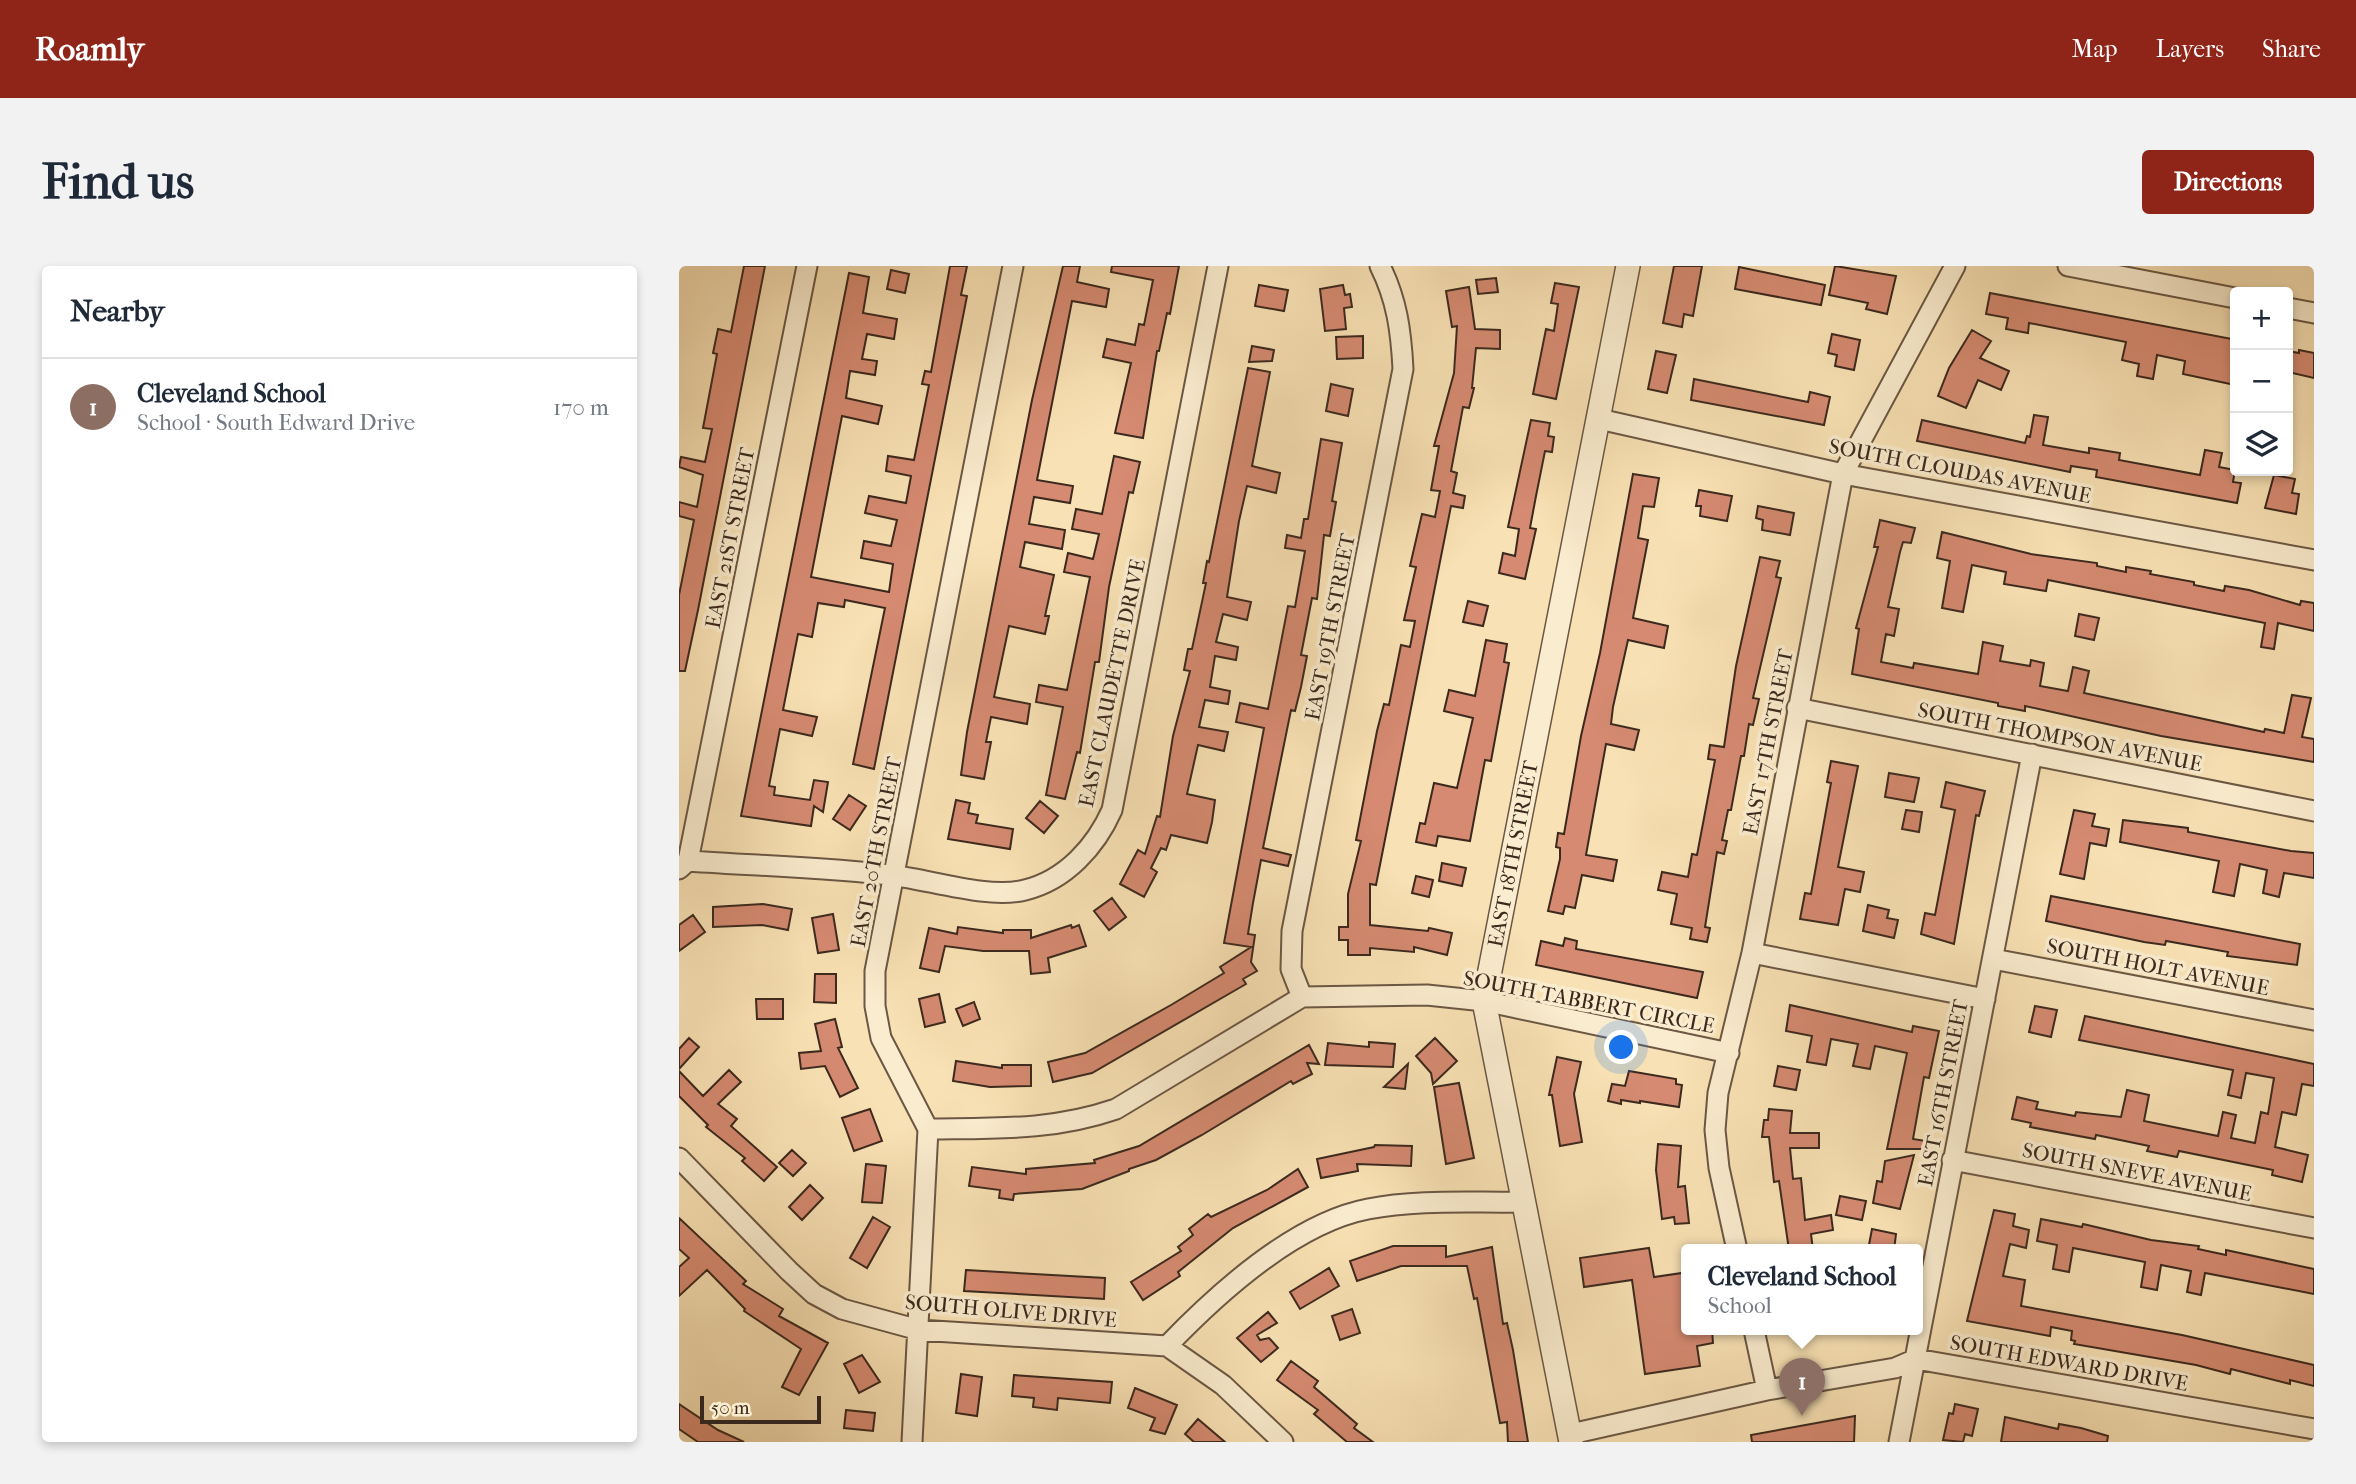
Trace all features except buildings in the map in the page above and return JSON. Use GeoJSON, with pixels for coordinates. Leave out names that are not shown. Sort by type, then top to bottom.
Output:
{"type":"FeatureCollection","features":[{"type":"Feature","properties":{"kind":"street","name":"EAST 21ST STREET"},"geometry":{"type":"LineString","coordinates":[[684,865],[807,266]]}},
{"type":"Feature","properties":{"kind":"street","name":"EAST 20TH STREET"},"geometry":{"type":"LineString","coordinates":[[912,1442],[928,1129],[881,1038],[875,1006],[875,971],[1013,266]]}},
{"type":"Feature","properties":{"kind":"street","name":"EAST CLAUDETTE DRIVE"},"geometry":{"type":"LineString","coordinates":[[684,865],[894,876],[994,892],[1024,890],[1073,865],[1103,830],[1112,810],[1219,266]]}},
{"type":"Feature","properties":{"kind":"street","name":"EAST 19TH STREET"},"geometry":{"type":"LineString","coordinates":[[1302,998],[1291,969],[1291,931],[1403,369],[1402,335],[1394,294],[1380,266]]}},
{"type":"Feature","properties":{"kind":"street","name":"EAST 18TH STREET"},"geometry":{"type":"LineString","coordinates":[[1571,1438],[1484,1001],[1628,266]]}},
{"type":"Feature","properties":{"kind":"street","name":"EAST 17TH STREET"},"geometry":{"type":"LineString","coordinates":[[1736,1244],[1719,1168],[1715,1130],[1718,1093],[1752,953],[1843,474],[1955,266]]}},
{"type":"Feature","properties":{"kind":"street"},"geometry":{"type":"LineString","coordinates":[[2068,266],[2230,297]]}},
{"type":"Feature","properties":{"kind":"street"},"geometry":{"type":"LineString","coordinates":[[2293,309],[2314,313]]}},
{"type":"Feature","properties":{"kind":"street","name":"SOUTH CLOUDAS AVENUE"},"geometry":{"type":"LineString","coordinates":[[1599,419],[1843,474],[2314,560]]}},
{"type":"Feature","properties":{"kind":"street","name":"SOUTH THOMPSON AVENUE"},"geometry":{"type":"LineString","coordinates":[[1797,708],[2314,811]]}},
{"type":"Feature","properties":{"kind":"street","name":"EAST 16TH STREET"},"geometry":{"type":"LineString","coordinates":[[1923,1320],[2032,754]]}},
{"type":"Feature","properties":{"kind":"street"},"geometry":{"type":"LineString","coordinates":[[1752,953],[1985,999]]}},
{"type":"Feature","properties":{"kind":"street","name":"SOUTH HOLT AVENUE"},"geometry":{"type":"LineString","coordinates":[[1993,959],[2314,1020]]}},
{"type":"Feature","properties":{"kind":"street","name":"SOUTH TABBERT CIRCLE"},"geometry":{"type":"LineString","coordinates":[[928,1129],[1031,1129],[1063,1125],[1116,1109],[1302,998],[1427,995],[1484,1001],[1728,1053]]}},
{"type":"Feature","properties":{"kind":"street","name":"SOUTH OLIVE DRIVE"},"geometry":{"type":"LineString","coordinates":[[679,1158],[814,1294],[869,1319],[919,1329],[1167,1346]]}},
{"type":"Feature","properties":{"kind":"street","name":"SOUTH SNEVE AVENUE"},"geometry":{"type":"LineString","coordinates":[[1952,1160],[2314,1228]]}},
{"type":"Feature","properties":{"kind":"street"},"geometry":{"type":"LineString","coordinates":[[1283,1442],[1223,1385],[1167,1346],[1211,1300],[1310,1229],[1345,1214],[1402,1205],[1523,1202]]}},
{"type":"Feature","properties":{"kind":"street"},"geometry":{"type":"LineString","coordinates":[[1755,1335],[1767,1390]]}},
{"type":"Feature","properties":{"kind":"street","name":"EAST 16TH STREET"},"geometry":{"type":"LineString","coordinates":[[1899,1442],[1920,1335]]}},
{"type":"Feature","properties":{"kind":"street","name":"SOUTH EDWARD DRIVE"},"geometry":{"type":"LineString","coordinates":[[1571,1438],[1767,1390],[1895,1368],[1916,1359],[2314,1429]]}},
{"type":"Feature","properties":{"kind":"place","name":"Cleveland School"},"geometry":{"type":"Point","coordinates":[1802,1416]}}]}
